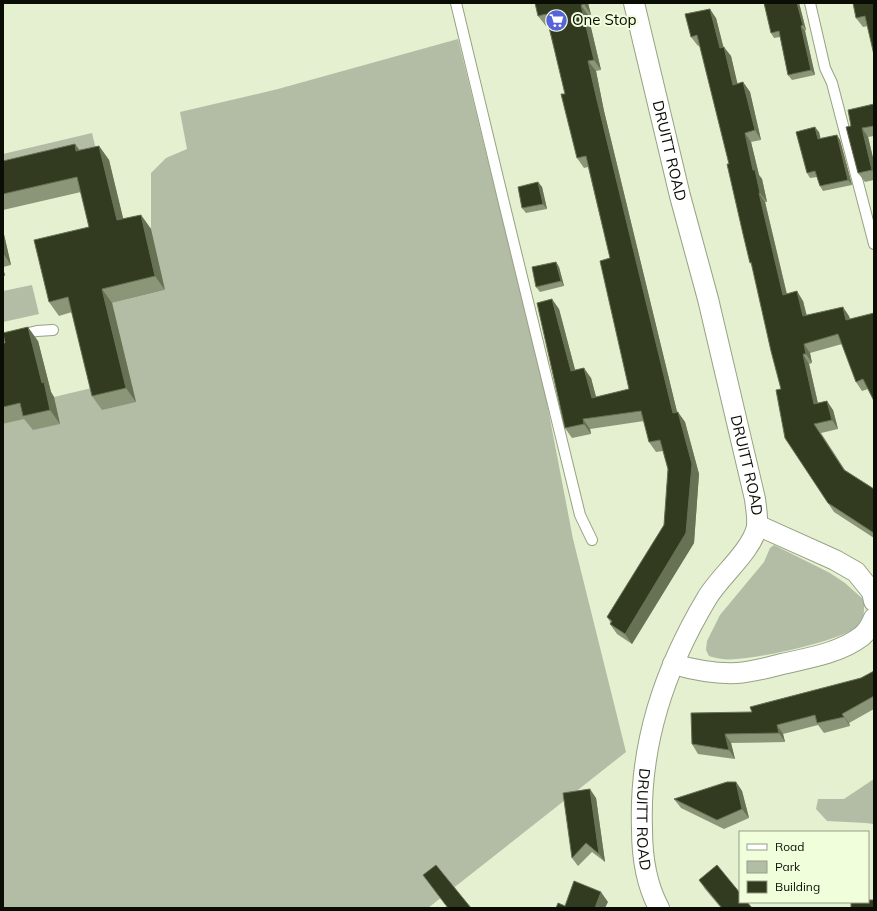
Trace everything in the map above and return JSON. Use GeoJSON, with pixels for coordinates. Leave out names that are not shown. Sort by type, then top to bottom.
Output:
{"type":"FeatureCollection","features":[{"type":"Feature","properties":{"kind":"street","name":"DRUITT ROAD"},"geometry":{"type":"LineString","coordinates":[[634,3],[680,196],[708,299],[755,499],[757,525],[754,536],[708,596],[689,628],[673,664],[658,704],[648,740],[641,806],[643,859],[654,898],[659,908]]}},
{"type":"Feature","properties":{"kind":"street"},"geometry":{"type":"LineString","coordinates":[[757,525],[835,560],[856,572],[872,592],[874,601]]}},
{"type":"Feature","properties":{"kind":"street"},"geometry":{"type":"LineString","coordinates":[[673,664],[696,670],[737,673],[806,659],[836,650],[854,641],[870,628],[874,618]]}},
{"type":"Feature","properties":{"kind":"lane"},"geometry":{"type":"LineString","coordinates":[[456,3],[580,516],[592,540]]}},
{"type":"Feature","properties":{"kind":"lane"},"geometry":{"type":"LineString","coordinates":[[810,3],[825,68],[832,82],[874,244]]}},
{"type":"Feature","properties":{"kind":"lane"},"geometry":{"type":"LineString","coordinates":[[3,339],[37,331],[53,330]]}},
{"type":"Feature","properties":{"kind":"green space"},"geometry":{"type":"Polygon","coordinates":[[[458,39],[545,393],[573,539],[626,752],[428,908],[3,908],[3,424],[30,417],[60,424],[54,397],[96,387],[112,303],[165,290],[151,229],[151,173],[166,158],[187,149],[180,112],[278,89],[458,39]]]}},
{"type":"Feature","properties":{"kind":"green space"},"geometry":{"type":"Polygon","coordinates":[[[92,133],[99,162],[3,187],[3,154],[92,133]]]}},
{"type":"Feature","properties":{"kind":"green space"},"geometry":{"type":"Polygon","coordinates":[[[32,285],[39,314],[3,322],[3,291],[32,285]]]}},
{"type":"Feature","properties":{"kind":"green space"},"geometry":{"type":"Polygon","coordinates":[[[774,545],[830,573],[845,583],[864,600],[864,614],[862,620],[858,626],[849,632],[800,648],[747,658],[719,659],[709,656],[706,650],[707,641],[720,615],[764,562],[770,548],[774,545]]]}},
{"type":"Feature","properties":{"kind":"green space"},"geometry":{"type":"Polygon","coordinates":[[[874,779],[874,824],[827,821],[816,809],[818,799],[844,799],[874,779]]]}},
{"type":"Feature","properties":{"kind":"building"},"geometry":{"type":"Polygon","coordinates":[[[535,3],[584,4],[581,5],[594,60],[588,61],[597,100],[673,413],[678,412],[692,464],[686,533],[625,634],[610,624],[612,621],[607,617],[664,525],[668,469],[660,440],[649,442],[641,411],[583,419],[584,424],[565,428],[537,303],[552,299],[571,371],[584,368],[592,398],[629,389],[600,261],[610,258],[586,156],[577,158],[561,94],[565,94],[546,14],[538,16],[535,3]]]}},
{"type":"Feature","properties":{"kind":"building"},"geometry":{"type":"Polygon","coordinates":[[[764,3],[797,3],[803,25],[801,26],[811,70],[788,75],[779,31],[771,33],[764,3]]]}},
{"type":"Feature","properties":{"kind":"building"},"geometry":{"type":"Polygon","coordinates":[[[853,3],[874,3],[874,55],[865,16],[856,18],[853,3]]]}},
{"type":"Feature","properties":{"kind":"building"},"geometry":{"type":"Polygon","coordinates":[[[710,9],[720,48],[724,47],[733,85],[743,82],[755,130],[745,133],[753,170],[755,170],[783,295],[797,291],[803,316],[843,307],[846,320],[874,313],[874,401],[863,379],[856,382],[838,334],[804,344],[806,354],[803,354],[814,404],[827,401],[832,420],[814,424],[844,470],[874,489],[874,533],[828,503],[785,438],[776,390],[781,389],[743,234],[727,164],[729,164],[697,35],[691,37],[685,14],[710,9]]]}},
{"type":"Feature","properties":{"kind":"building"},"geometry":{"type":"Polygon","coordinates":[[[874,104],[874,126],[862,128],[872,170],[858,173],[846,127],[851,126],[848,110],[874,104]]]}},
{"type":"Feature","properties":{"kind":"building"},"geometry":{"type":"Polygon","coordinates":[[[815,127],[818,139],[837,135],[848,180],[820,186],[815,171],[807,173],[796,132],[815,127]]]}},
{"type":"Feature","properties":{"kind":"building"},"geometry":{"type":"Polygon","coordinates":[[[75,144],[76,151],[99,146],[117,220],[141,215],[155,276],[102,289],[126,388],[92,396],[68,297],[49,302],[34,240],[89,227],[77,177],[3,194],[3,161],[75,144]]]}},
{"type":"Feature","properties":{"kind":"building"},"geometry":{"type":"Polygon","coordinates":[[[538,182],[543,204],[522,208],[518,187],[538,182]]]}},
{"type":"Feature","properties":{"kind":"building"},"geometry":{"type":"Polygon","coordinates":[[[556,262],[561,281],[536,287],[532,267],[556,262]]]}},
{"type":"Feature","properties":{"kind":"building"},"geometry":{"type":"Polygon","coordinates":[[[28,327],[42,383],[44,382],[50,410],[23,416],[20,403],[3,407],[3,343],[5,343],[3,333],[28,327]]]}},
{"type":"Feature","properties":{"kind":"building"},"geometry":{"type":"Polygon","coordinates":[[[874,671],[874,696],[842,714],[844,717],[817,723],[815,715],[777,725],[779,733],[725,734],[729,750],[692,744],[691,713],[752,712],[750,707],[861,678],[874,671]]]}},
{"type":"Feature","properties":{"kind":"building"},"geometry":{"type":"Polygon","coordinates":[[[727,782],[736,782],[742,809],[717,820],[674,799],[727,782]]]}},
{"type":"Feature","properties":{"kind":"building"},"geometry":{"type":"Polygon","coordinates":[[[590,789],[599,854],[586,843],[572,858],[563,793],[590,789]]]}},
{"type":"Feature","properties":{"kind":"building"},"geometry":{"type":"Polygon","coordinates":[[[436,865],[471,908],[448,908],[423,875],[436,865]]]}},
{"type":"Feature","properties":{"kind":"building"},"geometry":{"type":"Polygon","coordinates":[[[717,865],[739,892],[739,903],[748,903],[752,908],[722,908],[699,880],[717,865]]]}},
{"type":"Feature","properties":{"kind":"building"},"geometry":{"type":"Polygon","coordinates":[[[574,881],[601,892],[595,908],[556,908],[558,903],[565,906],[574,881]]]}},
{"type":"Feature","properties":{"kind":"building"},"geometry":{"type":"Polygon","coordinates":[[[869,900],[874,900],[874,908],[851,908],[851,903],[869,903],[869,900]]]}},
{"type":"Feature","properties":{"kind":"place","name":"One Stop"},"geometry":{"type":"Point","coordinates":[556,20]}}]}
